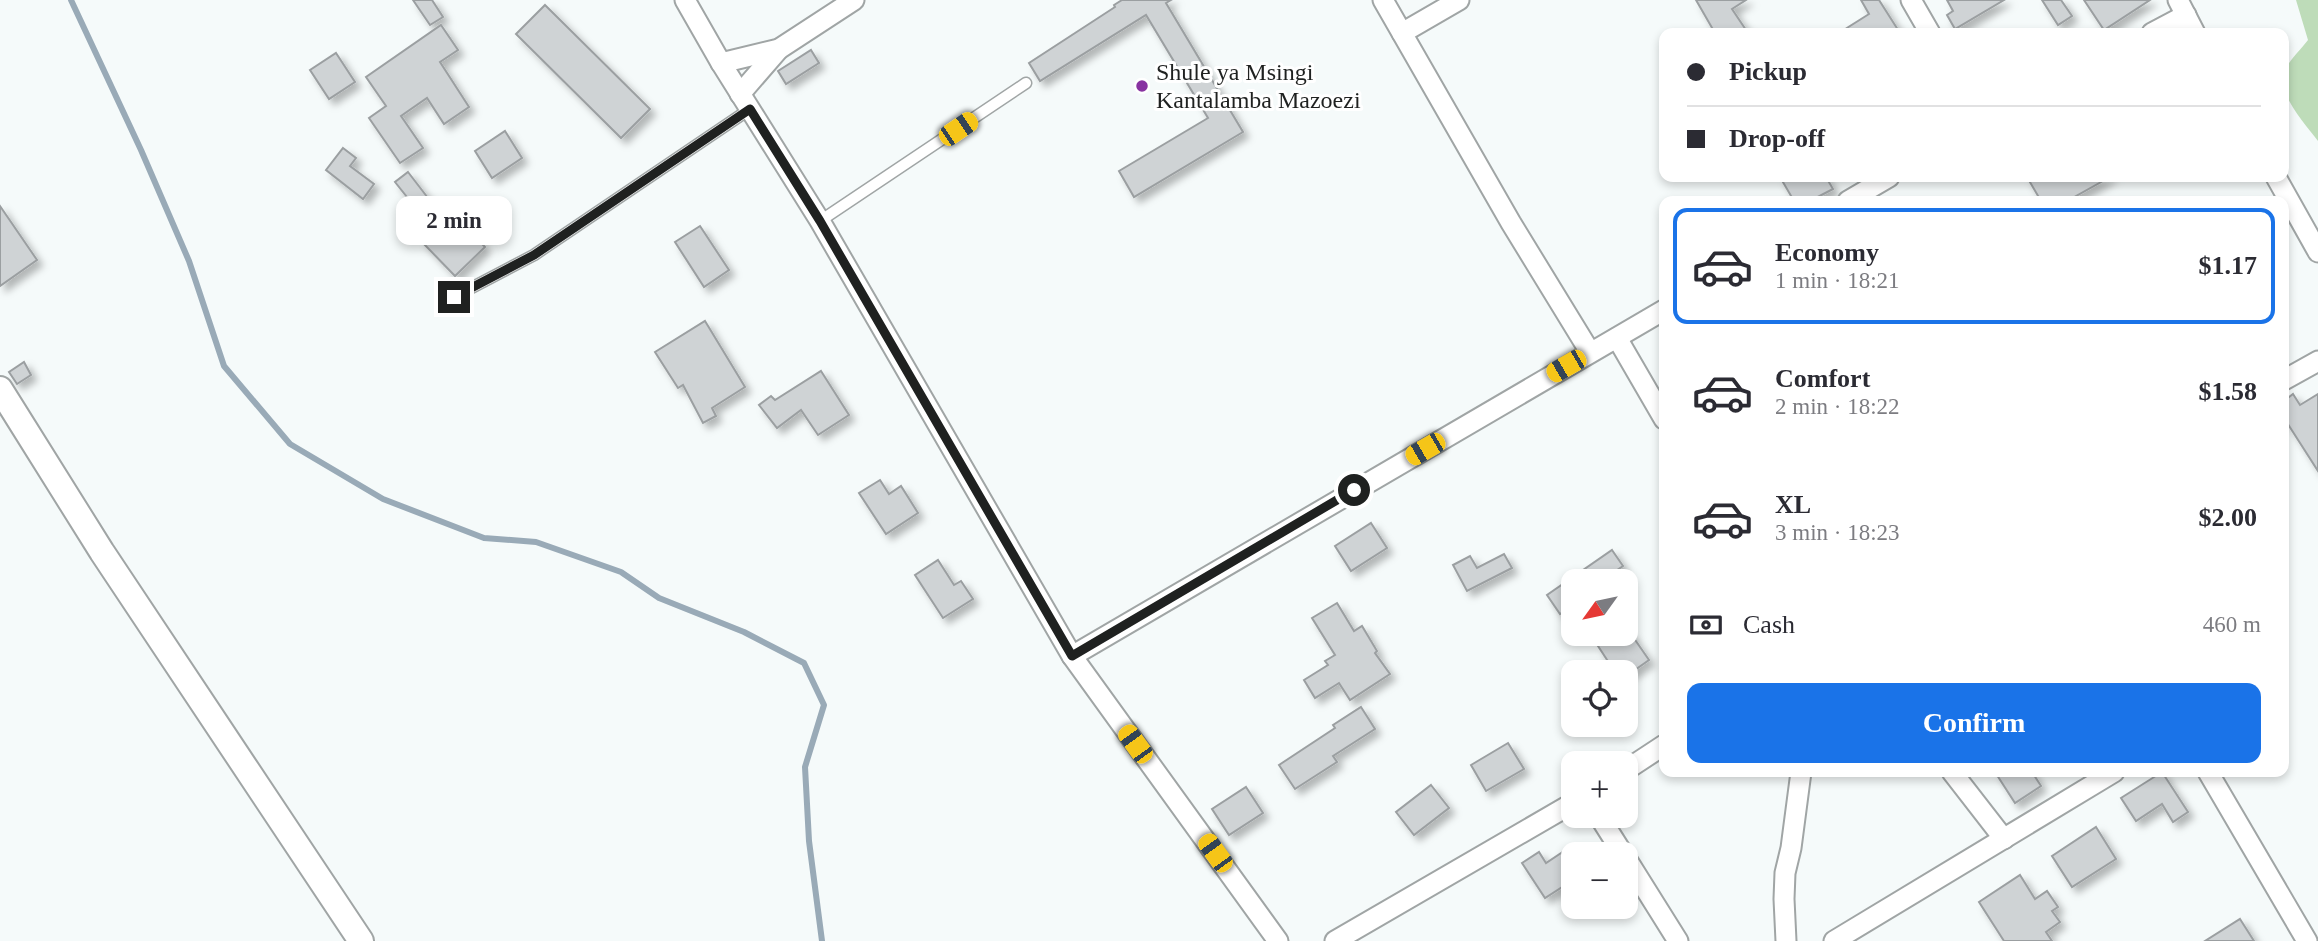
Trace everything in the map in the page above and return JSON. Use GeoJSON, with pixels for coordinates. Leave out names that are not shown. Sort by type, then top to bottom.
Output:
{"type":"FeatureCollection","features":[{"type":"Feature","properties":{"kind":"street"},"geometry":{"type":"LineString","coordinates":[[685,0],[721,63],[820,221],[1072,656],[1278,941]]}},
{"type":"Feature","properties":{"kind":"street"},"geometry":{"type":"LineString","coordinates":[[721,63],[779,49],[854,0]]}},
{"type":"Feature","properties":{"kind":"street"},"geometry":{"type":"LineString","coordinates":[[1383,0],[1511,223],[1590,352]]}},
{"type":"Feature","properties":{"kind":"street"},"geometry":{"type":"LineString","coordinates":[[1402,33],[1459,0]]}},
{"type":"Feature","properties":{"kind":"street"},"geometry":{"type":"LineString","coordinates":[[1911,0],[1927,28]]}},
{"type":"Feature","properties":{"kind":"street"},"geometry":{"type":"LineString","coordinates":[[2158,28],[2182,8],[2193,28]]}},
{"type":"Feature","properties":{"kind":"street"},"geometry":{"type":"LineString","coordinates":[[745,101],[779,49]]}},
{"type":"Feature","properties":{"kind":"street"},"geometry":{"type":"LineString","coordinates":[[1857,196],[1880,182]]}},
{"type":"Feature","properties":{"kind":"street"},"geometry":{"type":"LineString","coordinates":[[2289,201],[2318,253]]}},
{"type":"Feature","properties":{"kind":"street"},"geometry":{"type":"LineString","coordinates":[[1072,656],[1659,313]]}},
{"type":"Feature","properties":{"kind":"street"},"geometry":{"type":"LineString","coordinates":[[1617,338],[1659,410]]}},
{"type":"Feature","properties":{"kind":"street"},"geometry":{"type":"LineString","coordinates":[[2289,377],[2318,361]]}},
{"type":"Feature","properties":{"kind":"street"},"geometry":{"type":"LineString","coordinates":[[0,389],[102,552],[361,941]]}},
{"type":"Feature","properties":{"kind":"street"},"geometry":{"type":"LineString","coordinates":[[1638,762],[1659,748]]}},
{"type":"Feature","properties":{"kind":"street"},"geometry":{"type":"LineString","coordinates":[[1786,941],[1785,873],[1800,777]]}},
{"type":"Feature","properties":{"kind":"street"},"geometry":{"type":"LineString","coordinates":[[1956,777],[2004,839]]}},
{"type":"Feature","properties":{"kind":"street"},"geometry":{"type":"LineString","coordinates":[[1834,941],[2106,777]]}},
{"type":"Feature","properties":{"kind":"street"},"geometry":{"type":"LineString","coordinates":[[2211,777],[2307,941]]}},
{"type":"Feature","properties":{"kind":"street"},"geometry":{"type":"LineString","coordinates":[[1335,941],[1561,810]]}},
{"type":"Feature","properties":{"kind":"street"},"geometry":{"type":"LineString","coordinates":[[1638,877],[1678,941]]}},
{"type":"Feature","properties":{"kind":"lane"},"geometry":{"type":"LineString","coordinates":[[820,221],[1027,83]]}},
{"type":"Feature","properties":{"kind":"lane"},"geometry":{"type":"LineString","coordinates":[[454,297],[534,255],[745,101]]}},
{"type":"Feature","properties":{"kind":"green space"},"geometry":{"type":"Polygon","coordinates":[[[2296,0],[2318,0],[2318,141],[2289,100],[2289,63],[2308,40],[2296,0]]]}},
{"type":"Feature","properties":{"kind":"building"},"geometry":{"type":"Polygon","coordinates":[[[413,0],[432,0],[443,17],[430,25],[413,0]]]}},
{"type":"Feature","properties":{"kind":"building"},"geometry":{"type":"Polygon","coordinates":[[[1122,0],[1171,0],[1166,3],[1243,132],[1134,197],[1119,171],[1208,118],[1146,15],[1040,81],[1029,63],[1122,0]]]}},
{"type":"Feature","properties":{"kind":"building"},"geometry":{"type":"Polygon","coordinates":[[[1696,0],[1746,0],[1732,9],[1745,28],[1712,28],[1696,0]]]}},
{"type":"Feature","properties":{"kind":"building"},"geometry":{"type":"Polygon","coordinates":[[[1861,0],[1879,0],[1897,28],[1847,28],[1869,14],[1861,0]]]}},
{"type":"Feature","properties":{"kind":"building"},"geometry":{"type":"Polygon","coordinates":[[[1947,0],[2004,0],[1957,28],[1947,15],[1953,11],[1947,0]]]}},
{"type":"Feature","properties":{"kind":"building"},"geometry":{"type":"Polygon","coordinates":[[[2042,0],[2061,0],[2072,16],[2058,25],[2042,0]]]}},
{"type":"Feature","properties":{"kind":"building"},"geometry":{"type":"Polygon","coordinates":[[[2084,0],[2150,0],[2107,28],[2103,28],[2084,0]]]}},
{"type":"Feature","properties":{"kind":"building"},"geometry":{"type":"Polygon","coordinates":[[[545,5],[650,109],[621,138],[516,34],[545,5]]]}},
{"type":"Feature","properties":{"kind":"building"},"geometry":{"type":"Polygon","coordinates":[[[441,25],[458,50],[440,62],[469,107],[444,124],[427,98],[401,116],[423,148],[400,163],[369,118],[386,106],[366,77],[441,25]]]}},
{"type":"Feature","properties":{"kind":"building"},"geometry":{"type":"Polygon","coordinates":[[[811,50],[819,63],[786,84],[778,71],[811,50]]]}},
{"type":"Feature","properties":{"kind":"building"},"geometry":{"type":"Polygon","coordinates":[[[336,53],[355,82],[329,99],[310,70],[336,53]]]}},
{"type":"Feature","properties":{"kind":"building"},"geometry":{"type":"Polygon","coordinates":[[[505,131],[522,158],[492,178],[475,151],[505,131]]]}},
{"type":"Feature","properties":{"kind":"building"},"geometry":{"type":"Polygon","coordinates":[[[343,148],[356,158],[350,166],[374,184],[363,199],[326,170],[343,148]]]}},
{"type":"Feature","properties":{"kind":"building"},"geometry":{"type":"Polygon","coordinates":[[[408,172],[445,220],[453,213],[485,247],[455,276],[422,242],[434,231],[395,182],[408,172]]]}},
{"type":"Feature","properties":{"kind":"building"},"geometry":{"type":"Polygon","coordinates":[[[1783,182],[1829,182],[1833,189],[1820,196],[1791,196],[1783,182]]]}},
{"type":"Feature","properties":{"kind":"building"},"geometry":{"type":"Polygon","coordinates":[[[2030,182],[2101,182],[2076,196],[2038,196],[2030,182]]]}},
{"type":"Feature","properties":{"kind":"building"},"geometry":{"type":"Polygon","coordinates":[[[0,206],[37,260],[0,286],[0,206]]]}},
{"type":"Feature","properties":{"kind":"building"},"geometry":{"type":"Polygon","coordinates":[[[700,226],[729,270],[704,287],[675,242],[700,226]]]}},
{"type":"Feature","properties":{"kind":"building"},"geometry":{"type":"Polygon","coordinates":[[[705,321],[745,387],[712,408],[716,416],[703,423],[683,385],[678,388],[655,352],[705,321]]]}},
{"type":"Feature","properties":{"kind":"building"},"geometry":{"type":"Polygon","coordinates":[[[24,362],[31,375],[17,384],[9,372],[24,362]]]}},
{"type":"Feature","properties":{"kind":"building"},"geometry":{"type":"Polygon","coordinates":[[[821,371],[849,415],[818,435],[801,410],[777,428],[759,405],[771,396],[775,400],[821,371]]]}},
{"type":"Feature","properties":{"kind":"building"},"geometry":{"type":"Polygon","coordinates":[[[2293,394],[2300,405],[2318,394],[2318,471],[2289,426],[2289,397],[2293,394]]]}},
{"type":"Feature","properties":{"kind":"building"},"geometry":{"type":"Polygon","coordinates":[[[880,480],[889,494],[901,486],[918,513],[886,534],[859,493],[880,480]]]}},
{"type":"Feature","properties":{"kind":"building"},"geometry":{"type":"Polygon","coordinates":[[[1371,523],[1387,548],[1351,571],[1335,546],[1371,523]]]}},
{"type":"Feature","properties":{"kind":"building"},"geometry":{"type":"Polygon","coordinates":[[[1612,550],[1623,566],[1619,569],[1585,569],[1612,550]]]}},
{"type":"Feature","properties":{"kind":"building"},"geometry":{"type":"Polygon","coordinates":[[[1504,554],[1512,568],[1467,591],[1453,565],[1470,556],[1477,568],[1504,554]]]}},
{"type":"Feature","properties":{"kind":"building"},"geometry":{"type":"Polygon","coordinates":[[[938,560],[954,585],[961,581],[973,599],[943,618],[915,575],[938,560]]]}},
{"type":"Feature","properties":{"kind":"building"},"geometry":{"type":"Polygon","coordinates":[[[1561,585],[1561,613],[1560,614],[1547,595],[1561,585]]]}},
{"type":"Feature","properties":{"kind":"building"},"geometry":{"type":"Polygon","coordinates":[[[1337,603],[1354,631],[1362,626],[1377,651],[1375,653],[1390,674],[1350,700],[1339,683],[1315,698],[1304,680],[1328,665],[1325,661],[1335,655],[1312,618],[1337,603]]]}},
{"type":"Feature","properties":{"kind":"building"},"geometry":{"type":"Polygon","coordinates":[[[1638,644],[1649,660],[1638,668],[1638,660],[1607,660],[1598,646],[1638,644]]]}},
{"type":"Feature","properties":{"kind":"building"},"geometry":{"type":"Polygon","coordinates":[[[1361,707],[1375,729],[1333,756],[1337,762],[1295,789],[1279,765],[1335,728],[1333,725],[1361,707]]]}},
{"type":"Feature","properties":{"kind":"building"},"geometry":{"type":"Polygon","coordinates":[[[1508,743],[1524,769],[1486,791],[1471,765],[1508,743]]]}},
{"type":"Feature","properties":{"kind":"building"},"geometry":{"type":"Polygon","coordinates":[[[1998,777],[2035,777],[2041,786],[2015,803],[1998,777]]]}},
{"type":"Feature","properties":{"kind":"building"},"geometry":{"type":"Polygon","coordinates":[[[2154,777],[2165,777],[2188,812],[2173,822],[2162,804],[2136,821],[2121,798],[2154,777]]]}},
{"type":"Feature","properties":{"kind":"building"},"geometry":{"type":"Polygon","coordinates":[[[1431,785],[1449,808],[1414,835],[1396,812],[1431,785]]]}},
{"type":"Feature","properties":{"kind":"building"},"geometry":{"type":"Polygon","coordinates":[[[1246,787],[1263,813],[1229,835],[1212,809],[1246,787]]]}},
{"type":"Feature","properties":{"kind":"building"},"geometry":{"type":"Polygon","coordinates":[[[2096,827],[2116,859],[2072,887],[2052,856],[2096,827]]]}},
{"type":"Feature","properties":{"kind":"building"},"geometry":{"type":"Polygon","coordinates":[[[1539,852],[1546,863],[1561,853],[1561,888],[1545,898],[1522,863],[1539,852]]]}},
{"type":"Feature","properties":{"kind":"building"},"geometry":{"type":"Polygon","coordinates":[[[2020,875],[2035,899],[2047,891],[2058,907],[2052,911],[2060,922],[2046,932],[2052,941],[2004,941],[1979,902],[2020,875]]]}},
{"type":"Feature","properties":{"kind":"building"},"geometry":{"type":"Polygon","coordinates":[[[2240,919],[2254,941],[2205,941],[2240,919]]]}},
{"type":"Feature","properties":{"kind":"waterway"},"geometry":{"type":"LineString","coordinates":[[71,0],[189,261],[224,366],[290,444],[383,499],[484,538],[536,542],[621,572],[659,598],[744,632],[804,663],[824,705],[805,767],[809,841],[822,941]]}},
{"type":"Feature","properties":{"kind":"place","name":"Shule ya Msingi Kantalamba Mazoezi"},"geometry":{"type":"Point","coordinates":[1142,86]}},
{"type":"Feature","properties":{"kind":"route"},"geometry":{"type":"LineString","coordinates":[[454,297],[534,255],[750,109],[820,221],[1072,656],[1354,490]]}}]}
